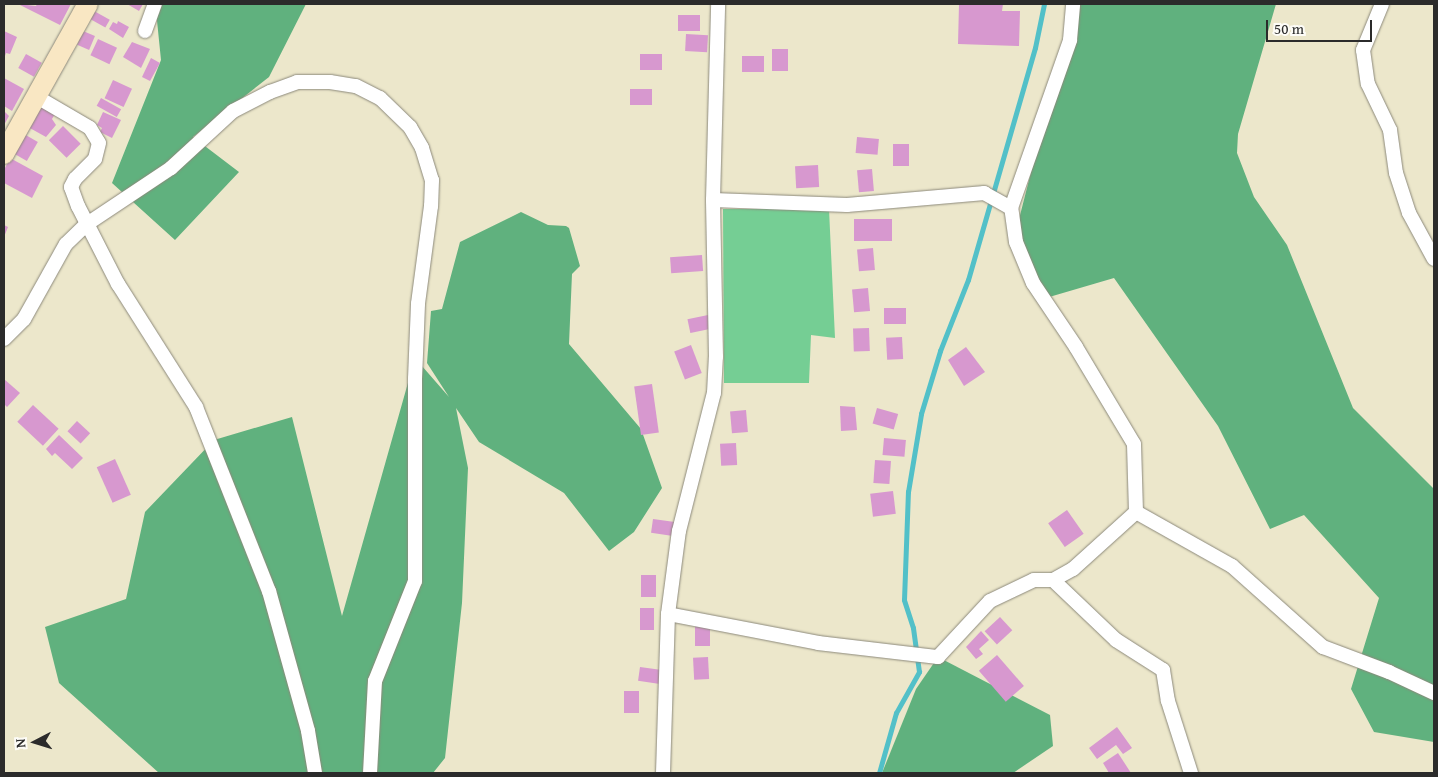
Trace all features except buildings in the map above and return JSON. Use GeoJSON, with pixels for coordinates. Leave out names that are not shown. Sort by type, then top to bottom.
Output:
{"type":"FeatureCollection","features":[{"type":"Feature","properties":{"kind":"street"},"geometry":{"type":"LineString","coordinates":[[4,154],[88,4]]}},
{"type":"Feature","properties":{"kind":"street"},"geometry":{"type":"LineString","coordinates":[[145,31],[155,4]]}},
{"type":"Feature","properties":{"kind":"street"},"geometry":{"type":"LineString","coordinates":[[664,773],[668,614],[679,531],[714,393],[716,357],[713,200],[718,4]]}},
{"type":"Feature","properties":{"kind":"street"},"geometry":{"type":"LineString","coordinates":[[668,614],[818,643],[938,657],[990,601],[1034,580],[1053,580],[1073,569],[1136,512],[1134,444],[1076,347],[1033,283],[1016,242],[1006,205],[1070,40],[1073,4]]}},
{"type":"Feature","properties":{"kind":"street"},"geometry":{"type":"LineString","coordinates":[[1382,4],[1363,50],[1368,84],[1390,130],[1396,173],[1409,213],[1434,259]]}},
{"type":"Feature","properties":{"kind":"street"},"geometry":{"type":"LineString","coordinates":[[4,339],[24,319],[66,244],[88,224],[171,168],[233,111],[270,92],[297,82],[330,82],[356,86],[380,98],[410,127],[422,148],[432,180],[431,206],[418,304],[415,379],[416,581],[376,681],[370,773]]}},
{"type":"Feature","properties":{"kind":"street"},"geometry":{"type":"LineString","coordinates":[[37,98],[90,128],[99,144],[95,159],[75,178],[71,188],[118,284],[196,407],[269,591],[308,732],[315,773]]}},
{"type":"Feature","properties":{"kind":"street"},"geometry":{"type":"LineString","coordinates":[[713,200],[847,205],[984,193],[1006,205]]}},
{"type":"Feature","properties":{"kind":"street"},"geometry":{"type":"LineString","coordinates":[[1136,512],[1232,566],[1323,647],[1389,672],[1434,693]]}},
{"type":"Feature","properties":{"kind":"street"},"geometry":{"type":"LineString","coordinates":[[1053,580],[1116,640],[1163,670],[1168,701],[1191,773]]}},
{"type":"Feature","properties":{"kind":"green space"},"geometry":{"type":"Polygon","coordinates":[[[158,4],[306,4],[269,77],[193,137],[239,172],[175,240],[112,183],[161,60],[156,11],[158,4]]]}},
{"type":"Feature","properties":{"kind":"green space"},"geometry":{"type":"Polygon","coordinates":[[[1074,4],[1276,4],[1238,134],[1237,153],[1254,197],[1287,245],[1353,408],[1434,489],[1434,742],[1374,732],[1351,689],[1379,598],[1304,515],[1270,529],[1218,426],[1114,278],[1039,300],[1017,227],[1074,4]]]}},
{"type":"Feature","properties":{"kind":"green space"},"geometry":{"type":"Polygon","coordinates":[[[723,209],[829,209],[835,338],[811,335],[809,383],[724,383],[723,209]]]}},
{"type":"Feature","properties":{"kind":"green space"},"geometry":{"type":"Polygon","coordinates":[[[521,212],[548,225],[566,226],[569,228],[580,266],[572,274],[569,344],[641,429],[662,488],[634,532],[609,551],[564,493],[479,442],[456,408],[468,468],[462,603],[445,758],[433,773],[159,773],[59,683],[45,627],[126,599],[145,512],[214,440],[292,417],[342,616],[415,358],[449,397],[427,363],[431,311],[442,309],[460,242],[521,212]]]}},
{"type":"Feature","properties":{"kind":"green space"},"geometry":{"type":"Polygon","coordinates":[[[938,657],[1050,715],[1053,746],[1013,773],[882,773],[916,689],[938,657]]]}},
{"type":"Feature","properties":{"kind":"waterway"},"geometry":{"type":"LineString","coordinates":[[879,773],[896,713],[919,672],[913,628],[904,600],[908,492],[921,414],[940,351],[968,280],[1035,48],[1044,4]]}}]}
